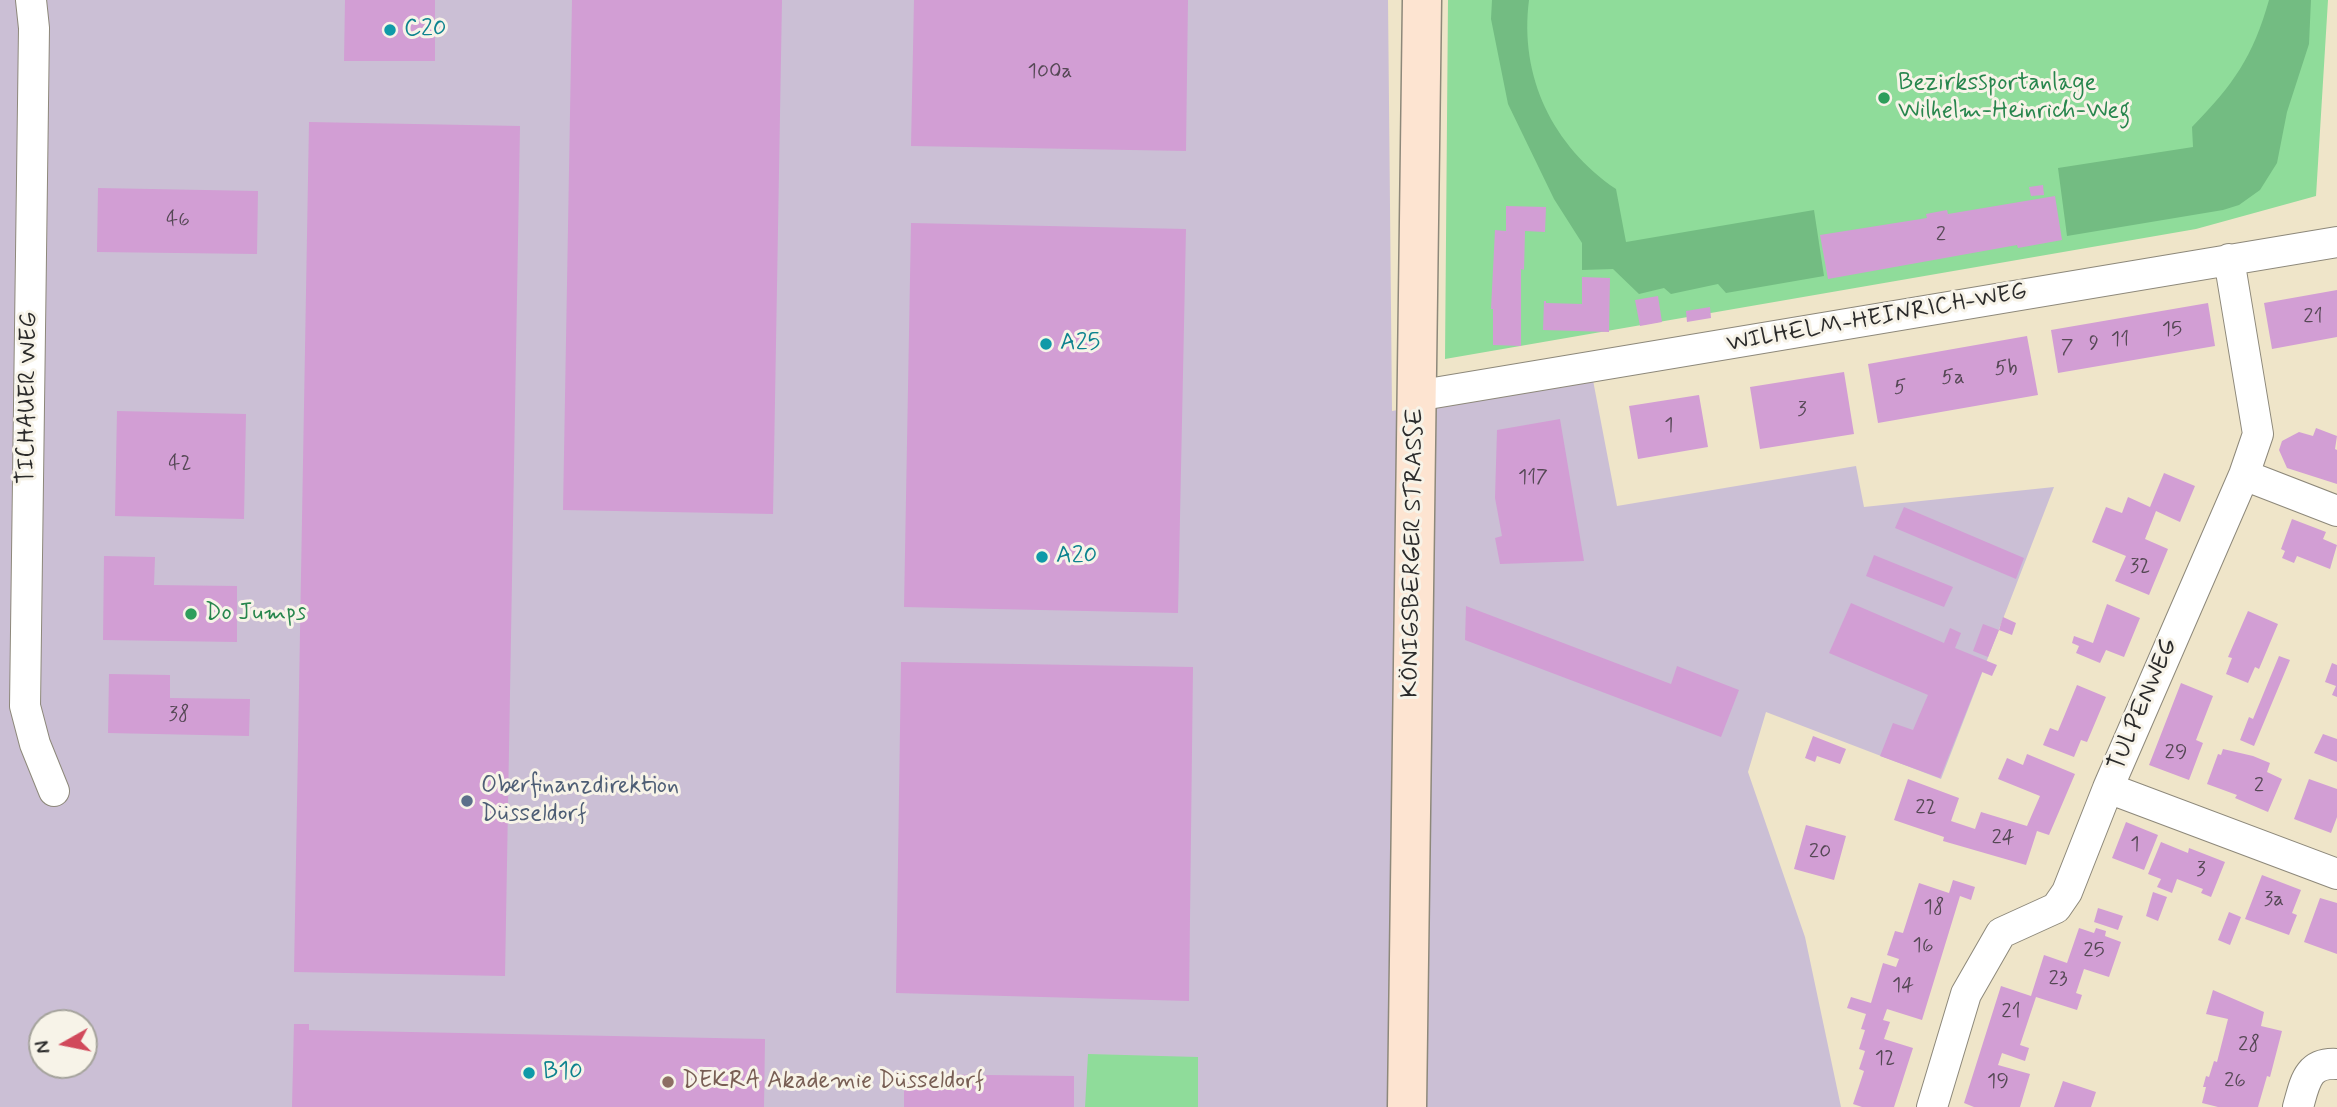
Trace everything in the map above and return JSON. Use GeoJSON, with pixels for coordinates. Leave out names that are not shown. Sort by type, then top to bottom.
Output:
{"type":"FeatureCollection","features":[{"type":"Feature","properties":{"kind":"main road","name":"KÖNIGSBERGER STRASSE"},"geometry":{"type":"LineString","coordinates":[[1406,1107],[1422,0]]}},
{"type":"Feature","properties":{"kind":"street","name":"TICHAUER WEG"},"geometry":{"type":"LineString","coordinates":[[31,0],[34,28],[25,706],[35,744],[54,791]]}},
{"type":"Feature","properties":{"kind":"street","name":"WILHELM-HEINRICH-WEG"},"geometry":{"type":"LineString","coordinates":[[1416,396],[2337,242]]}},
{"type":"Feature","properties":{"kind":"street","name":"TULPENWEG"},"geometry":{"type":"LineString","coordinates":[[1932,1107],[1966,994],[2001,933],[2056,908],[2067,892],[2108,788],[2244,475],[2258,434],[2229,259]]}},
{"type":"Feature","properties":{"kind":"street"},"geometry":{"type":"LineString","coordinates":[[2244,475],[2337,511]]}},
{"type":"Feature","properties":{"kind":"street"},"geometry":{"type":"LineString","coordinates":[[2108,788],[2337,874]]}},
{"type":"Feature","properties":{"kind":"street"},"geometry":{"type":"LineString","coordinates":[[2298,1107],[2310,1073],[2320,1064],[2337,1064]]}},
{"type":"Feature","properties":{"kind":"shaded area"},"geometry":{"type":"Polygon","coordinates":[[[0,0],[1388,0],[1392,411],[1592,375],[1617,506],[1856,466],[1864,507],[2054,487],[1941,779],[1766,712],[1748,772],[1805,937],[1841,1107],[0,1107],[0,0]]]}},
{"type":"Feature","properties":{"kind":"green space","name":"Bezirkssportanlage Wilhelm-Heinrich-Weg"},"geometry":{"type":"Polygon","coordinates":[[[1448,0],[2328,0],[2316,196],[2196,229],[1445,359],[1448,0]]]}},
{"type":"Feature","properties":{"kind":"green space"},"geometry":{"type":"Polygon","coordinates":[[[1492,0],[1529,0],[1527,28],[1530,56],[1545,107],[1574,152],[1616,189],[1626,242],[1814,210],[1824,276],[1726,293],[1718,284],[1671,294],[1664,288],[1639,294],[1613,269],[1582,270],[1582,243],[1554,199],[1508,104],[1491,19],[1492,0]]]}},
{"type":"Feature","properties":{"kind":"green space"},"geometry":{"type":"Polygon","coordinates":[[[2269,0],[2311,0],[2309,44],[2287,112],[2277,163],[2260,190],[2239,205],[2223,210],[2067,236],[2058,168],[2193,147],[2192,127],[2240,69],[2256,38],[2269,0]]]}},
{"type":"Feature","properties":{"kind":"green space"},"geometry":{"type":"Polygon","coordinates":[[[1088,1054],[1198,1057],[1198,1107],[1085,1107],[1088,1054]]]}},
{"type":"Feature","properties":{"kind":"building","name":"C20"},"geometry":{"type":"Polygon","coordinates":[[[345,0],[435,0],[435,61],[344,61],[345,0]]]}},
{"type":"Feature","properties":{"kind":"building"},"geometry":{"type":"Polygon","coordinates":[[[572,0],[782,0],[773,514],[563,510],[572,0]]]}},
{"type":"Feature","properties":{"kind":"building"},"geometry":{"type":"Polygon","coordinates":[[[914,0],[1188,0],[1186,151],[911,146],[914,0]]]}},
{"type":"Feature","properties":{"kind":"building"},"geometry":{"type":"Polygon","coordinates":[[[309,122],[520,126],[505,976],[294,972],[309,122]]]}},
{"type":"Feature","properties":{"kind":"building"},"geometry":{"type":"Polygon","coordinates":[[[2043,185],[2044,195],[2031,196],[2029,187],[2043,185]]]}},
{"type":"Feature","properties":{"kind":"building"},"geometry":{"type":"Polygon","coordinates":[[[98,188],[258,191],[257,254],[97,252],[98,188]]]}},
{"type":"Feature","properties":{"kind":"building"},"geometry":{"type":"Polygon","coordinates":[[[2055,196],[2062,240],[2018,248],[2017,245],[1828,279],[1820,235],[1927,218],[1926,214],[1947,210],[1948,214],[2055,196]]]}},
{"type":"Feature","properties":{"kind":"building"},"geometry":{"type":"Polygon","coordinates":[[[1506,206],[1546,207],[1545,232],[1525,231],[1524,270],[1521,269],[1521,346],[1493,345],[1491,309],[1495,230],[1506,231],[1506,206]]]}},
{"type":"Feature","properties":{"kind":"building","name":"A25"},"geometry":{"type":"Polygon","coordinates":[[[911,223],[1186,229],[1178,613],[904,607],[911,223]]]}},
{"type":"Feature","properties":{"kind":"building"},"geometry":{"type":"Polygon","coordinates":[[[1582,277],[1610,278],[1609,332],[1543,330],[1544,301],[1582,304],[1582,277]]]}},
{"type":"Feature","properties":{"kind":"building"},"geometry":{"type":"Polygon","coordinates":[[[2337,290],[2337,337],[2272,349],[2264,303],[2337,290]]]}},
{"type":"Feature","properties":{"kind":"building"},"geometry":{"type":"Polygon","coordinates":[[[1658,296],[1662,322],[1640,326],[1635,300],[1658,296]]]}},
{"type":"Feature","properties":{"kind":"building"},"geometry":{"type":"Polygon","coordinates":[[[2208,303],[2215,346],[2058,373],[2051,330],[2208,303]]]}},
{"type":"Feature","properties":{"kind":"building"},"geometry":{"type":"Polygon","coordinates":[[[1710,307],[1711,318],[1687,322],[1686,311],[1710,307]]]}},
{"type":"Feature","properties":{"kind":"building"},"geometry":{"type":"Polygon","coordinates":[[[2027,336],[2038,395],[1878,423],[1868,364],[2027,336]]]}},
{"type":"Feature","properties":{"kind":"building"},"geometry":{"type":"Polygon","coordinates":[[[1844,372],[1854,434],[1760,449],[1750,387],[1844,372]]]}},
{"type":"Feature","properties":{"kind":"building"},"geometry":{"type":"Polygon","coordinates":[[[1699,395],[1708,447],[1638,459],[1629,406],[1699,395]]]}},
{"type":"Feature","properties":{"kind":"building"},"geometry":{"type":"Polygon","coordinates":[[[117,411],[246,414],[244,519],[115,516],[117,411]]]}},
{"type":"Feature","properties":{"kind":"building"},"geometry":{"type":"Polygon","coordinates":[[[1560,419],[1584,561],[1500,564],[1495,538],[1502,536],[1495,498],[1497,430],[1560,419]]]}},
{"type":"Feature","properties":{"kind":"building"},"geometry":{"type":"Polygon","coordinates":[[[2316,428],[2337,436],[2337,484],[2287,468],[2279,450],[2282,441],[2299,432],[2313,436],[2316,428]]]}},
{"type":"Feature","properties":{"kind":"building"},"geometry":{"type":"Polygon","coordinates":[[[2164,473],[2195,486],[2180,522],[2156,511],[2145,539],[2168,549],[2149,595],[2115,581],[2126,556],[2092,542],[2106,507],[2122,513],[2128,497],[2150,507],[2164,473]]]}},
{"type":"Feature","properties":{"kind":"building"},"geometry":{"type":"Polygon","coordinates":[[[1904,507],[2024,558],[2016,579],[1895,528],[1904,507]]]}},
{"type":"Feature","properties":{"kind":"building"},"geometry":{"type":"Polygon","coordinates":[[[2292,519],[2326,532],[2323,539],[2337,545],[2330,569],[2297,556],[2294,563],[2282,558],[2285,551],[2281,549],[2292,519]]]}},
{"type":"Feature","properties":{"kind":"building"},"geometry":{"type":"Polygon","coordinates":[[[1874,555],[1953,587],[1944,607],[1866,576],[1874,555]]]}},
{"type":"Feature","properties":{"kind":"building"},"geometry":{"type":"Polygon","coordinates":[[[104,556],[155,557],[154,585],[237,586],[237,642],[103,640],[104,556]]]}},
{"type":"Feature","properties":{"kind":"building"},"geometry":{"type":"Polygon","coordinates":[[[1851,603],[1944,643],[1950,628],[1961,633],[1955,648],[1997,665],[1992,676],[1982,672],[1940,778],[1880,756],[1893,723],[1913,730],[1928,695],[1829,653],[1851,603]]]}},
{"type":"Feature","properties":{"kind":"building"},"geometry":{"type":"Polygon","coordinates":[[[2107,604],[2140,618],[2124,657],[2106,650],[2100,663],[2076,653],[2079,646],[2072,643],[2074,636],[2093,643],[2107,604]]]}},
{"type":"Feature","properties":{"kind":"building"},"geometry":{"type":"Polygon","coordinates":[[[1466,606],[1671,684],[1677,666],[1739,690],[1721,737],[1465,640],[1466,606]]]}},
{"type":"Feature","properties":{"kind":"building"},"geometry":{"type":"Polygon","coordinates":[[[2248,611],[2278,624],[2259,669],[2255,667],[2248,683],[2226,674],[2232,658],[2228,657],[2248,611]]]}},
{"type":"Feature","properties":{"kind":"building"},"geometry":{"type":"Polygon","coordinates":[[[2003,617],[2016,623],[2012,635],[1999,630],[2003,617]]]}},
{"type":"Feature","properties":{"kind":"building"},"geometry":{"type":"Polygon","coordinates":[[[1983,624],[1999,630],[1988,657],[1973,651],[1983,624]]]}},
{"type":"Feature","properties":{"kind":"building"},"geometry":{"type":"Polygon","coordinates":[[[2279,656],[2290,660],[2254,746],[2240,740],[2249,717],[2253,719],[2279,656]]]}},
{"type":"Feature","properties":{"kind":"building"},"geometry":{"type":"Polygon","coordinates":[[[901,662],[1193,667],[1189,1001],[896,993],[901,662]]]}},
{"type":"Feature","properties":{"kind":"building"},"geometry":{"type":"Polygon","coordinates":[[[2332,663],[2337,665],[2337,697],[2332,695],[2336,686],[2325,682],[2332,663]]]}},
{"type":"Feature","properties":{"kind":"building"},"geometry":{"type":"Polygon","coordinates":[[[109,674],[170,675],[170,698],[250,699],[249,736],[108,733],[109,674]]]}},
{"type":"Feature","properties":{"kind":"building"},"geometry":{"type":"Polygon","coordinates":[[[2181,683],[2213,696],[2196,740],[2203,743],[2189,780],[2149,765],[2181,683]]]}},
{"type":"Feature","properties":{"kind":"building"},"geometry":{"type":"Polygon","coordinates":[[[2077,685],[2106,697],[2087,742],[2081,740],[2074,757],[2043,745],[2050,728],[2058,731],[2077,685]]]}},
{"type":"Feature","properties":{"kind":"building"},"geometry":{"type":"Polygon","coordinates":[[[2323,734],[2337,739],[2337,762],[2314,753],[2323,734]]]}},
{"type":"Feature","properties":{"kind":"building"},"geometry":{"type":"Polygon","coordinates":[[[1813,736],[1846,749],[1840,764],[1817,756],[1815,762],[1805,758],[1813,736]]]}},
{"type":"Feature","properties":{"kind":"building"},"geometry":{"type":"Polygon","coordinates":[[[2223,749],[2270,763],[2267,772],[2282,779],[2268,812],[2235,798],[2237,795],[2207,784],[2218,754],[2221,755],[2223,749]]]}},
{"type":"Feature","properties":{"kind":"building"},"geometry":{"type":"Polygon","coordinates":[[[2027,754],[2075,774],[2049,835],[2037,831],[2026,865],[1943,841],[1944,837],[1894,820],[1908,779],[1959,798],[1951,821],[1975,829],[1981,812],[2027,826],[2040,796],[1998,779],[2007,758],[2023,765],[2027,754]]]}},
{"type":"Feature","properties":{"kind":"building"},"geometry":{"type":"Polygon","coordinates":[[[2309,779],[2337,789],[2337,817],[2331,833],[2294,819],[2309,779]]]}},
{"type":"Feature","properties":{"kind":"building"},"geometry":{"type":"Polygon","coordinates":[[[2126,822],[2158,835],[2144,870],[2112,858],[2126,822]]]}},
{"type":"Feature","properties":{"kind":"building"},"geometry":{"type":"Polygon","coordinates":[[[1806,825],[1846,836],[1834,880],[1794,869],[1806,825]]]}},
{"type":"Feature","properties":{"kind":"building"},"geometry":{"type":"Polygon","coordinates":[[[2161,842],[2188,853],[2189,848],[2225,862],[2211,897],[2201,893],[2203,889],[2177,879],[2172,893],[2157,887],[2161,879],[2148,874],[2161,842]]]}},
{"type":"Feature","properties":{"kind":"building"},"geometry":{"type":"Polygon","coordinates":[[[2262,875],[2301,890],[2292,913],[2297,915],[2289,935],[2245,919],[2262,875]]]}},
{"type":"Feature","properties":{"kind":"building"},"geometry":{"type":"Polygon","coordinates":[[[1953,880],[1975,887],[1971,900],[1960,896],[1922,1020],[1887,1009],[1883,1020],[1890,1022],[1884,1039],[1913,1048],[1894,1107],[1862,1107],[1853,1104],[1864,1071],[1859,1069],[1865,1051],[1859,1049],[1865,1030],[1861,1029],[1866,1014],[1847,1008],[1851,997],[1871,1003],[1883,963],[1896,967],[1899,959],[1887,955],[1895,931],[1903,933],[1919,883],[1949,893],[1953,880]]]}},
{"type":"Feature","properties":{"kind":"building"},"geometry":{"type":"Polygon","coordinates":[[[2153,892],[2167,897],[2158,921],[2146,916],[2153,892]]]}},
{"type":"Feature","properties":{"kind":"building"},"geometry":{"type":"Polygon","coordinates":[[[2320,898],[2337,903],[2337,954],[2304,942],[2320,898]]]}},
{"type":"Feature","properties":{"kind":"building"},"geometry":{"type":"Polygon","coordinates":[[[2098,908],[2123,916],[2118,930],[2094,922],[2098,908]]]}},
{"type":"Feature","properties":{"kind":"building"},"geometry":{"type":"Polygon","coordinates":[[[2229,912],[2241,917],[2230,945],[2218,940],[2229,912]]]}},
{"type":"Feature","properties":{"kind":"building"},"geometry":{"type":"Polygon","coordinates":[[[2079,928],[2094,933],[2096,928],[2106,931],[2105,936],[2121,942],[2109,977],[2084,969],[2076,993],[2082,995],[2077,1010],[2036,997],[2020,1045],[2029,1048],[2025,1061],[2002,1053],[1998,1065],[2030,1074],[2020,1107],[1974,1107],[1964,1103],[2001,986],[2031,996],[2044,955],[2067,963],[2079,928]]]}},
{"type":"Feature","properties":{"kind":"building"},"geometry":{"type":"Polygon","coordinates":[[[2213,990],[2264,1012],[2261,1026],[2282,1031],[2270,1077],[2267,1076],[2258,1107],[2218,1107],[2202,1103],[2206,1076],[2209,1077],[2214,1061],[2217,1062],[2228,1019],[2206,1014],[2213,990]]]}},
{"type":"Feature","properties":{"kind":"building","name":"B10"},"geometry":{"type":"Polygon","coordinates":[[[294,1024],[309,1024],[309,1030],[765,1039],[764,1107],[292,1107],[294,1024]]]}},
{"type":"Feature","properties":{"kind":"building"},"geometry":{"type":"Polygon","coordinates":[[[904,1074],[1074,1076],[1074,1107],[904,1107],[904,1074]]]}},
{"type":"Feature","properties":{"kind":"building"},"geometry":{"type":"Polygon","coordinates":[[[2063,1081],[2096,1092],[2091,1107],[2054,1107],[2063,1081]]]}},
{"type":"Feature","properties":{"kind":"place","name":"C20"},"geometry":{"type":"Point","coordinates":[390,30]}},
{"type":"Feature","properties":{"kind":"place","name":"Bezirkssportanlage Wilhelm-Heinrich-Weg"},"geometry":{"type":"Point","coordinates":[1884,98]}},
{"type":"Feature","properties":{"kind":"place","name":"A25"},"geometry":{"type":"Point","coordinates":[1046,344]}},
{"type":"Feature","properties":{"kind":"place","name":"A20"},"geometry":{"type":"Point","coordinates":[1042,557]}},
{"type":"Feature","properties":{"kind":"place","name":"Do Jumps"},"geometry":{"type":"Point","coordinates":[191,614]}},
{"type":"Feature","properties":{"kind":"place","name":"Oberfinanzdirektion Düsseldorf"},"geometry":{"type":"Point","coordinates":[467,801]}},
{"type":"Feature","properties":{"kind":"place","name":"B10"},"geometry":{"type":"Point","coordinates":[529,1073]}},
{"type":"Feature","properties":{"kind":"place","name":"DEKRA Akademie Düsseldorf"},"geometry":{"type":"Point","coordinates":[668,1082]}}]}
